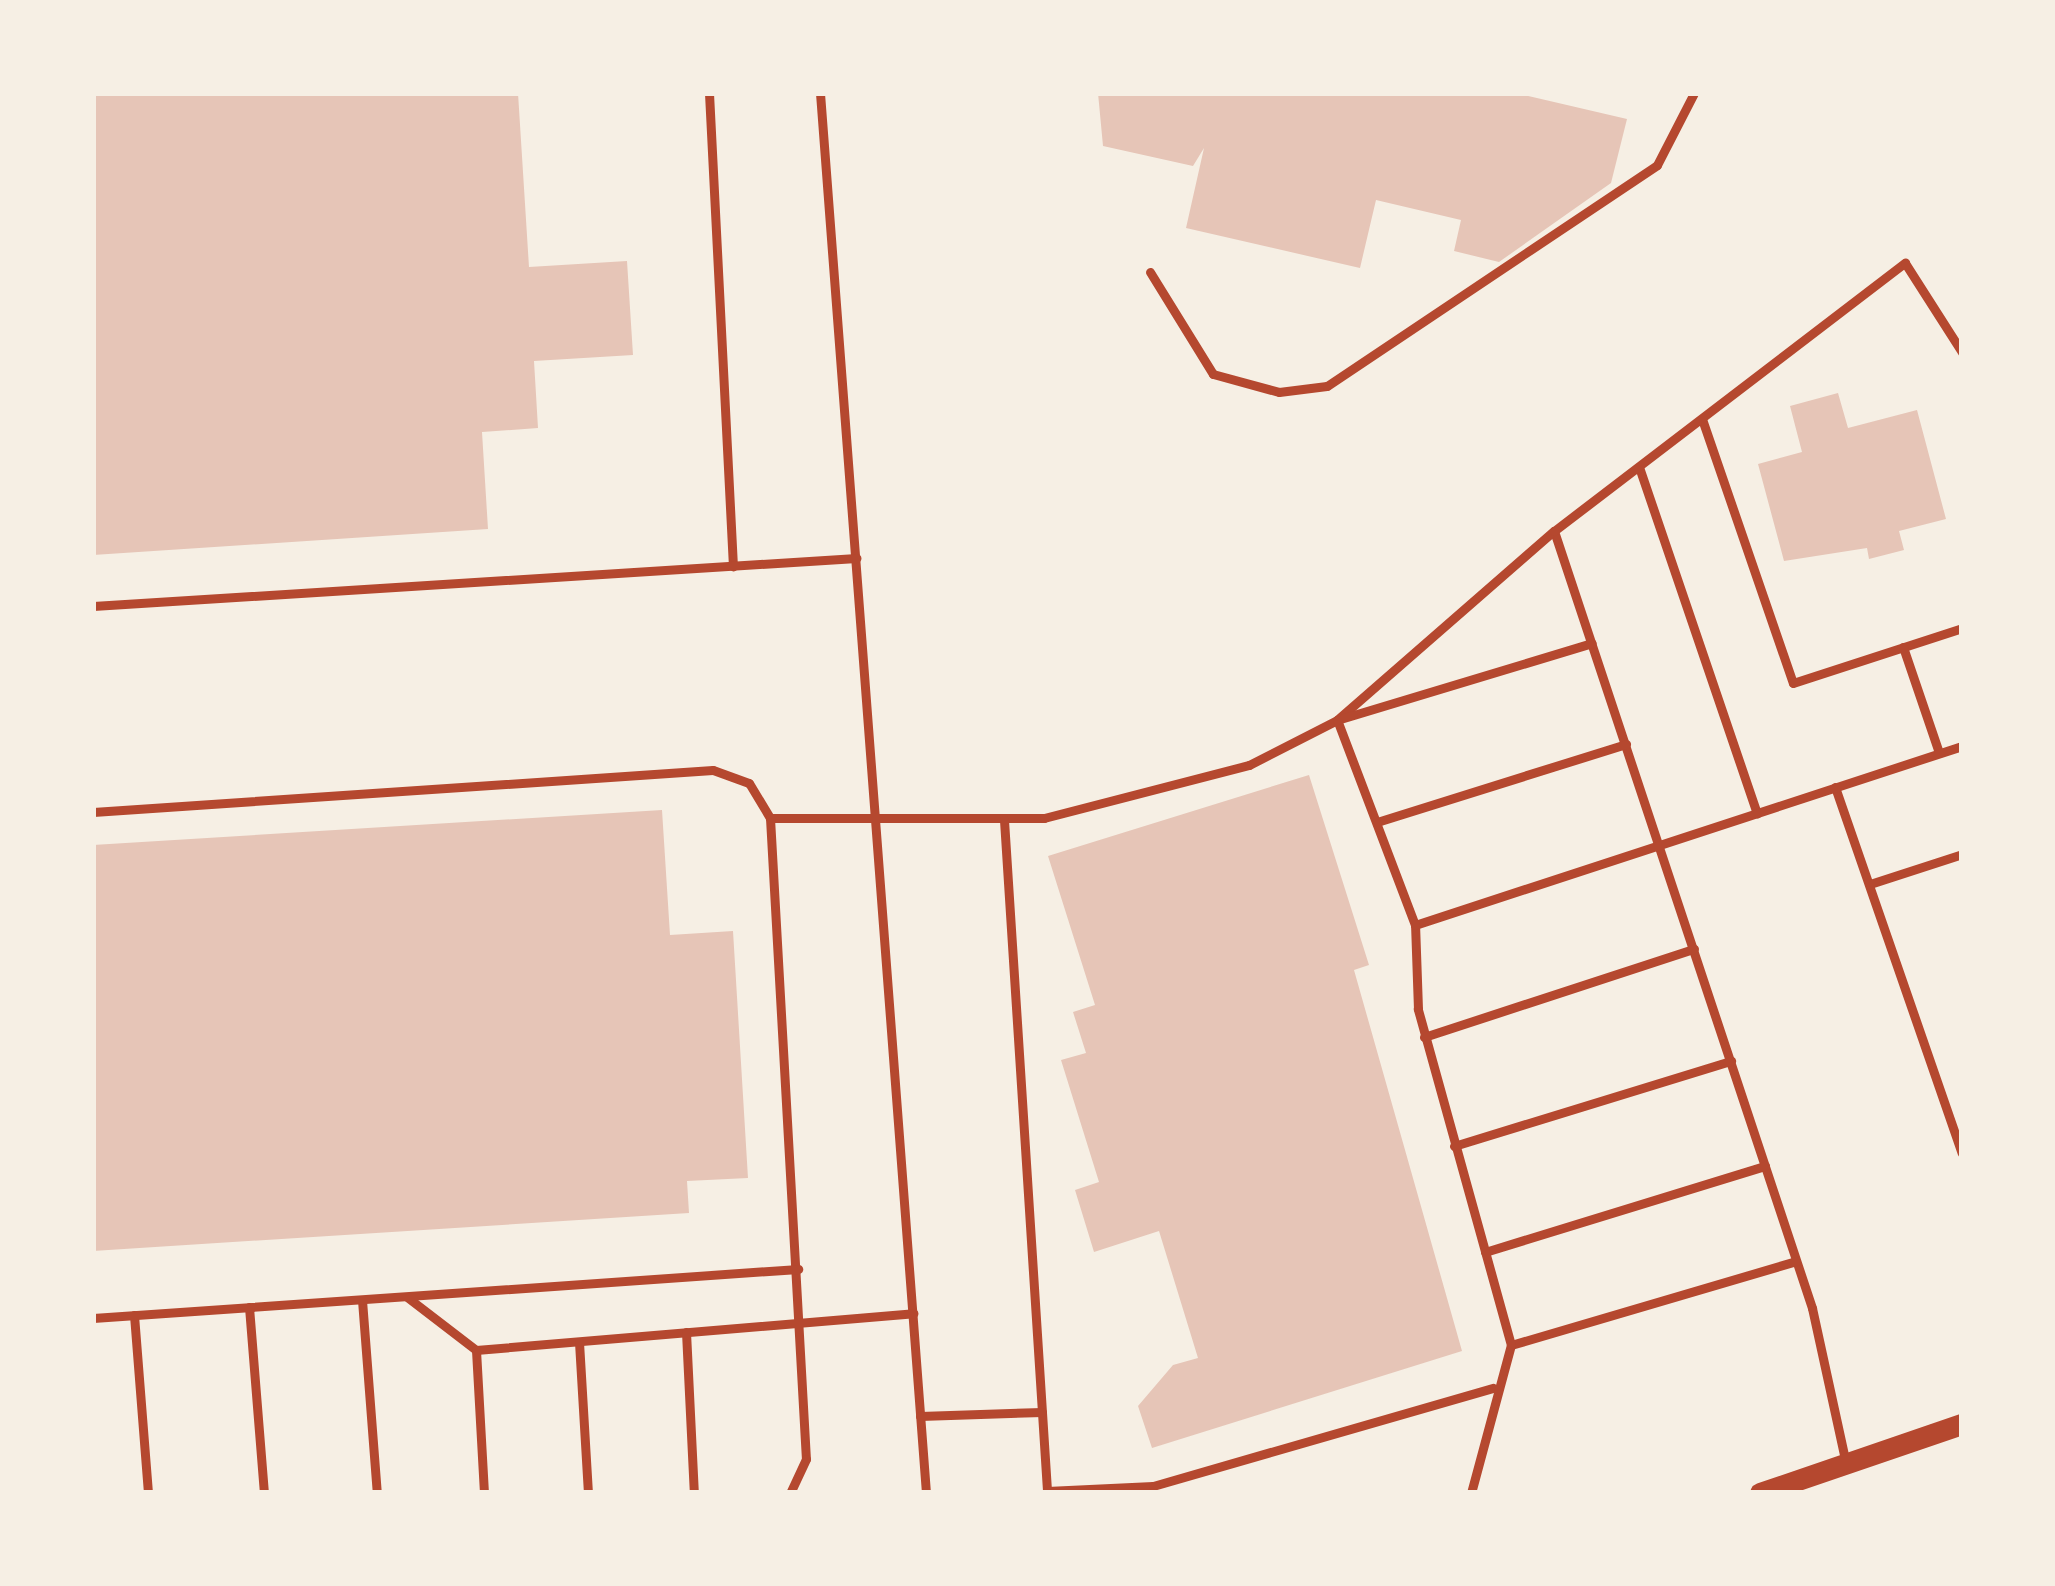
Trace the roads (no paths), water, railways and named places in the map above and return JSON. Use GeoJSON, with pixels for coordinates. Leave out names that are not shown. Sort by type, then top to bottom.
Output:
{"type":"FeatureCollection","features":[{"type":"Feature","properties":{"kind":"street"},"geometry":{"type":"LineString","coordinates":[[1760,1493],[1962,1424]]}},
{"type":"Feature","properties":{"kind":"lane"},"geometry":{"type":"LineString","coordinates":[[710,93],[733,566]]}},
{"type":"Feature","properties":{"kind":"lane"},"geometry":{"type":"LineString","coordinates":[[820,93],[926,1493]]}},
{"type":"Feature","properties":{"kind":"lane"},"geometry":{"type":"LineString","coordinates":[[1150,272],[1213,374],[1279,392],[1327,386],[1658,165],[1680,139],[1694,93]]}},
{"type":"Feature","properties":{"kind":"lane"},"geometry":{"type":"LineString","coordinates":[[1336,720],[1554,531],[1905,263],[1962,352]]}},
{"type":"Feature","properties":{"kind":"lane"},"geometry":{"type":"LineString","coordinates":[[1702,419],[1793,683],[1962,628]]}},
{"type":"Feature","properties":{"kind":"lane"},"geometry":{"type":"LineString","coordinates":[[1639,467],[1757,813]]}},
{"type":"Feature","properties":{"kind":"lane"},"geometry":{"type":"LineString","coordinates":[[1554,531],[1796,1261],[1846,1464]]}},
{"type":"Feature","properties":{"kind":"lane"},"geometry":{"type":"LineString","coordinates":[[93,606],[856,558]]}},
{"type":"Feature","properties":{"kind":"lane"},"geometry":{"type":"LineString","coordinates":[[770,818],[1004,820],[1249,766],[1336,720],[1592,643]]}},
{"type":"Feature","properties":{"kind":"lane"},"geometry":{"type":"LineString","coordinates":[[1903,647],[1939,753]]}},
{"type":"Feature","properties":{"kind":"lane"},"geometry":{"type":"LineString","coordinates":[[1336,720],[1415,925],[1424,1037],[1511,1345],[1493,1388],[1471,1493]]}},
{"type":"Feature","properties":{"kind":"lane"},"geometry":{"type":"LineString","coordinates":[[1377,822],[1626,744]]}},
{"type":"Feature","properties":{"kind":"lane"},"geometry":{"type":"LineString","coordinates":[[1415,925],[1962,746]]}},
{"type":"Feature","properties":{"kind":"lane"},"geometry":{"type":"LineString","coordinates":[[93,812],[712,770],[749,783],[770,818],[798,1269],[806,1459],[790,1493]]}},
{"type":"Feature","properties":{"kind":"lane"},"geometry":{"type":"LineString","coordinates":[[1835,787],[1873,883],[1962,1150]]}},
{"type":"Feature","properties":{"kind":"lane"},"geometry":{"type":"LineString","coordinates":[[1004,820],[1047,1492],[1129,1490],[1493,1388]]}},
{"type":"Feature","properties":{"kind":"lane"},"geometry":{"type":"LineString","coordinates":[[1873,883],[1962,854]]}},
{"type":"Feature","properties":{"kind":"lane"},"geometry":{"type":"LineString","coordinates":[[1424,1037],[1694,949]]}},
{"type":"Feature","properties":{"kind":"lane"},"geometry":{"type":"LineString","coordinates":[[1454,1146],[1731,1061]]}},
{"type":"Feature","properties":{"kind":"lane"},"geometry":{"type":"LineString","coordinates":[[1484,1252],[1765,1166]]}},
{"type":"Feature","properties":{"kind":"lane"},"geometry":{"type":"LineString","coordinates":[[1511,1345],[1796,1261]]}},
{"type":"Feature","properties":{"kind":"lane"},"geometry":{"type":"LineString","coordinates":[[93,1318],[798,1269]]}},
{"type":"Feature","properties":{"kind":"lane"},"geometry":{"type":"LineString","coordinates":[[407,1297],[476,1350],[913,1313]]}},
{"type":"Feature","properties":{"kind":"lane"},"geometry":{"type":"LineString","coordinates":[[362,1300],[377,1493]]}},
{"type":"Feature","properties":{"kind":"lane"},"geometry":{"type":"LineString","coordinates":[[249,1307],[264,1493]]}},
{"type":"Feature","properties":{"kind":"lane"},"geometry":{"type":"LineString","coordinates":[[134,1315],[148,1493]]}},
{"type":"Feature","properties":{"kind":"lane"},"geometry":{"type":"LineString","coordinates":[[686,1332],[694,1493]]}},
{"type":"Feature","properties":{"kind":"lane"},"geometry":{"type":"LineString","coordinates":[[579,1342],[588,1493]]}},
{"type":"Feature","properties":{"kind":"lane"},"geometry":{"type":"LineString","coordinates":[[476,1350],[484,1493]]}},
{"type":"Feature","properties":{"kind":"lane"},"geometry":{"type":"LineString","coordinates":[[920,1416],[1042,1412]]}}]}
